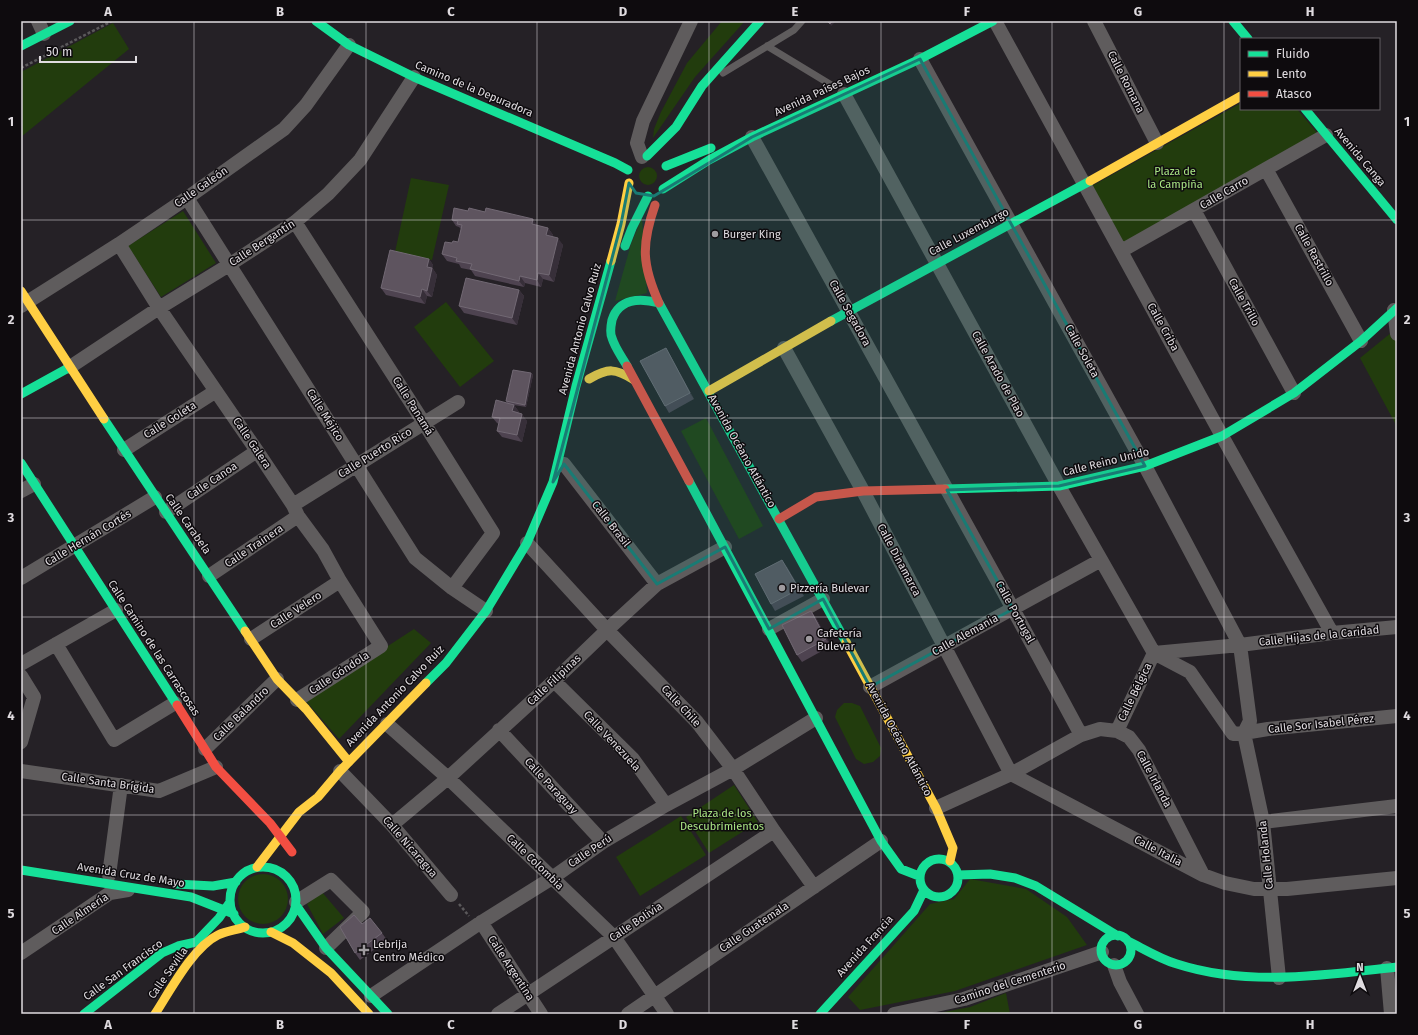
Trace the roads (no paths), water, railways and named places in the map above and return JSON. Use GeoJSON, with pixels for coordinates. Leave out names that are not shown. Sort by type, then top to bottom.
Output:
{"type":"FeatureCollection","features":[{"type":"Feature","properties":{"kind":"street"},"geometry":{"type":"LineString","coordinates":[[38,21],[44,34]]}},
{"type":"Feature","properties":{"kind":"street"},"geometry":{"type":"LineString","coordinates":[[21,46],[70,21]]}},
{"type":"Feature","properties":{"kind":"street","name":"Camino de la Depuradora"},"geometry":{"type":"LineString","coordinates":[[316,21],[349,45],[414,77],[615,162],[651,160]]}},
{"type":"Feature","properties":{"kind":"street"},"geometry":{"type":"LineString","coordinates":[[691,21],[643,121],[637,143],[651,160],[668,172],[668,178],[661,191],[648,196],[636,193],[629,183],[627,176],[651,160],[676,127],[702,86],[760,21]]}},
{"type":"Feature","properties":{"kind":"street","name":"Avenida Países Bajos"},"geometry":{"type":"LineString","coordinates":[[661,191],[709,160],[836,88],[920,59],[994,21]]}},
{"type":"Feature","properties":{"kind":"street","name":"Calle Criba"},"geometry":{"type":"LineString","coordinates":[[994,21],[1332,633]]}},
{"type":"Feature","properties":{"kind":"street","name":"Calle Romana"},"geometry":{"type":"LineString","coordinates":[[1094,21],[1157,143]]}},
{"type":"Feature","properties":{"kind":"street"},"geometry":{"type":"LineString","coordinates":[[1233,21],[1247,38]]}},
{"type":"Feature","properties":{"kind":"street","name":"Calle Galeón"},"geometry":{"type":"LineString","coordinates":[[23,300],[119,244],[284,129],[306,105],[349,45]]}},
{"type":"Feature","properties":{"kind":"street","name":"Calle Soleta"},"geometry":{"type":"LineString","coordinates":[[920,59],[1145,466],[1240,645]]}},
{"type":"Feature","properties":{"kind":"street","name":"Calle Bergantín"},"geometry":{"type":"LineString","coordinates":[[70,367],[159,308],[295,222],[328,194],[360,160],[414,77]]}},
{"type":"Feature","properties":{"kind":"street","name":"Calle Arado de Plao"},"geometry":{"type":"LineString","coordinates":[[836,88],[937,263],[1059,486],[1154,653]]}},
{"type":"Feature","properties":{"kind":"street","name":"Calle Luxemburgo"},"geometry":{"type":"LineString","coordinates":[[709,391],[849,311],[1011,222],[1084,184],[1240,97]]}},
{"type":"Feature","properties":{"kind":"street","name":"Avenida Canga"},"geometry":{"type":"LineString","coordinates":[[1306,110],[1397,220]]}},
{"type":"Feature","properties":{"kind":"street"},"geometry":{"type":"LineString","coordinates":[[732,137],[759,124]]}},
{"type":"Feature","properties":{"kind":"street"},"geometry":{"type":"LineString","coordinates":[[651,160],[676,127]]}},
{"type":"Feature","properties":{"kind":"street","name":"Calle Carro"},"geometry":{"type":"LineString","coordinates":[[1121,251],[1326,134]]}},
{"type":"Feature","properties":{"kind":"street","name":"Calle Segadora"},"geometry":{"type":"LineString","coordinates":[[752,137],[947,490]]}},
{"type":"Feature","properties":{"kind":"street"},"geometry":{"type":"LineString","coordinates":[[651,160],[705,151],[718,144]]}},
{"type":"Feature","properties":{"kind":"street","name":"Calle Rastrillo"},"geometry":{"type":"LineString","coordinates":[[1266,169],[1361,341]]}},
{"type":"Feature","properties":{"kind":"street","name":"Avenida Antonio Calvo Ruiz"},"geometry":{"type":"LineString","coordinates":[[553,482],[576,386],[621,224],[629,183]]}},
{"type":"Feature","properties":{"kind":"street","name":"Avenida Océano Atlántico"},"geometry":{"type":"LineString","coordinates":[[661,191],[646,229],[644,245],[645,263],[649,283],[936,808],[953,848],[950,861]]}},
{"type":"Feature","properties":{"kind":"street"},"geometry":{"type":"LineString","coordinates":[[622,256],[632,228],[648,196]]}},
{"type":"Feature","properties":{"kind":"street","name":"Calle Méjico"},"geometry":{"type":"LineString","coordinates":[[187,198],[415,558],[452,588],[486,610]]}},
{"type":"Feature","properties":{"kind":"street","name":"Calle Trillo"},"geometry":{"type":"LineString","coordinates":[[1194,210],[1294,393]]}},
{"type":"Feature","properties":{"kind":"street","name":"Calle Panamá"},"geometry":{"type":"LineString","coordinates":[[295,222],[424,423],[492,533],[452,588]]}},
{"type":"Feature","properties":{"kind":"street","name":"Calle Galera"},"geometry":{"type":"LineString","coordinates":[[119,244],[159,308],[323,550],[340,581],[381,646]]}},
{"type":"Feature","properties":{"kind":"street"},"geometry":{"type":"LineString","coordinates":[[611,337],[612,321],[617,310],[626,302],[645,299],[659,303]]}},
{"type":"Feature","properties":{"kind":"street","name":"Calle Carabela"},"geometry":{"type":"LineString","coordinates":[[23,300],[70,367],[155,498],[166,512],[277,679],[297,700],[345,766]]}},
{"type":"Feature","properties":{"kind":"street"},"geometry":{"type":"LineString","coordinates":[[599,303],[611,337],[769,629],[881,841],[901,869],[919,876]]}},
{"type":"Feature","properties":{"kind":"street","name":"Avenida Antonio Calvo Ruiz"},"geometry":{"type":"LineString","coordinates":[[601,334],[609,305]]}},
{"type":"Feature","properties":{"kind":"street"},"geometry":{"type":"LineString","coordinates":[[1396,309],[1397,334]]}},
{"type":"Feature","properties":{"kind":"street","name":"Calle Reino Unido"},"geometry":{"type":"LineString","coordinates":[[779,519],[816,498],[863,491],[1059,486],[1145,466],[1222,436],[1294,393],[1361,341],[1396,309]]}},
{"type":"Feature","properties":{"kind":"street","name":"Calle Dinamarca"},"geometry":{"type":"LineString","coordinates":[[784,348],[863,491],[1011,774]]}},
{"type":"Feature","properties":{"kind":"street","name":"Avenida Antonio Calvo Ruiz"},"geometry":{"type":"LineString","coordinates":[[586,388],[593,364]]}},
{"type":"Feature","properties":{"kind":"street"},"geometry":{"type":"LineString","coordinates":[[21,394],[70,367]]}},
{"type":"Feature","properties":{"kind":"street"},"geometry":{"type":"LineString","coordinates":[[589,379],[610,370],[622,372],[634,380]]}},
{"type":"Feature","properties":{"kind":"street","name":"Calle Goleta"},"geometry":{"type":"LineString","coordinates":[[124,450],[216,391]]}},
{"type":"Feature","properties":{"kind":"street","name":"Calle Puerto Rico"},"geometry":{"type":"LineString","coordinates":[[296,510],[357,465],[458,402]]}},
{"type":"Feature","properties":{"kind":"street","name":"Avenida Antonio Calvo Ruiz"},"geometry":{"type":"LineString","coordinates":[[257,867],[299,812],[318,796],[345,766],[446,663],[486,610],[527,543],[553,482],[564,464],[571,447]]}},
{"type":"Feature","properties":{"kind":"street","name":"Calle Canoa"},"geometry":{"type":"LineString","coordinates":[[166,512],[257,451]]}},
{"type":"Feature","properties":{"kind":"street","name":"Calle Camino de las Carrascosas"},"geometry":{"type":"LineString","coordinates":[[21,463],[216,767],[270,823],[280,837]]}},
{"type":"Feature","properties":{"kind":"street","name":"Calle Brasil"},"geometry":{"type":"LineString","coordinates":[[564,464],[657,584]]}},
{"type":"Feature","properties":{"kind":"street"},"geometry":{"type":"LineString","coordinates":[[21,491],[34,484]]}},
{"type":"Feature","properties":{"kind":"street","name":"Calle Portugal"},"geometry":{"type":"LineString","coordinates":[[947,490],[1081,735]]}},
{"type":"Feature","properties":{"kind":"street","name":"Calle Hernán Cortés"},"geometry":{"type":"LineString","coordinates":[[21,578],[155,498]]}},
{"type":"Feature","properties":{"kind":"street","name":"Calle Trainera"},"geometry":{"type":"LineString","coordinates":[[209,576],[296,510]]}},
{"type":"Feature","properties":{"kind":"street","name":"Calle Chile"},"geometry":{"type":"LineString","coordinates":[[527,543],[607,630],[697,722],[733,769],[774,831],[814,887]]}},
{"type":"Feature","properties":{"kind":"street","name":"Calle Filipinas"},"geometry":{"type":"LineString","coordinates":[[392,825],[448,778],[657,584],[725,547]]}},
{"type":"Feature","properties":{"kind":"street","name":"Calle Alemania"},"geometry":{"type":"LineString","coordinates":[[870,687],[1101,560]]}},
{"type":"Feature","properties":{"kind":"street","name":"Calle Velero"},"geometry":{"type":"LineString","coordinates":[[251,639],[340,581]]}},
{"type":"Feature","properties":{"kind":"street"},"geometry":{"type":"LineString","coordinates":[[769,629],[823,599]]}},
{"type":"Feature","properties":{"kind":"street"},"geometry":{"type":"LineString","coordinates":[[21,664],[116,610]]}},
{"type":"Feature","properties":{"kind":"street","name":"Calle Hijas de la Caridad"},"geometry":{"type":"LineString","coordinates":[[1154,653],[1397,627]]}},
{"type":"Feature","properties":{"kind":"street"},"geometry":{"type":"LineString","coordinates":[[56,644],[114,740],[175,703]]}},
{"type":"Feature","properties":{"kind":"street"},"geometry":{"type":"LineString","coordinates":[[1154,653],[1190,672],[1234,734],[1244,733],[1250,721],[1240,645]]}},
{"type":"Feature","properties":{"kind":"street","name":"Calle Góndola"},"geometry":{"type":"LineString","coordinates":[[297,700],[381,646]]}},
{"type":"Feature","properties":{"kind":"street","name":"Calle Bélgica"},"geometry":{"type":"LineString","coordinates":[[1117,731],[1154,653]]}},
{"type":"Feature","properties":{"kind":"street"},"geometry":{"type":"LineString","coordinates":[[21,676],[34,697],[21,742]]}},
{"type":"Feature","properties":{"kind":"street","name":"Calle Balandro"},"geometry":{"type":"LineString","coordinates":[[205,749],[277,679]]}},
{"type":"Feature","properties":{"kind":"street","name":"Calle Venezuela"},"geometry":{"type":"LineString","coordinates":[[554,680],[633,759],[666,805]]}},
{"type":"Feature","properties":{"kind":"street","name":"Calle Sor Isabel Pérez"},"geometry":{"type":"LineString","coordinates":[[1244,733],[1268,729],[1397,716]]}},
{"type":"Feature","properties":{"kind":"street","name":"Calle Perú"},"geometry":{"type":"LineString","coordinates":[[371,996],[479,924],[552,878],[603,842],[666,805],[733,769],[816,718]]}},
{"type":"Feature","properties":{"kind":"street","name":"Calle Colombia"},"geometry":{"type":"LineString","coordinates":[[387,724],[448,778],[614,937],[667,1014]]}},
{"type":"Feature","properties":{"kind":"street","name":"Calle Paraguay"},"geometry":{"type":"LineString","coordinates":[[499,730],[603,842]]}},
{"type":"Feature","properties":{"kind":"street"},"geometry":{"type":"LineString","coordinates":[[936,808],[1011,774],[1081,735],[1100,730],[1117,731]]}},
{"type":"Feature","properties":{"kind":"street","name":"Calle Irlanda"},"geometry":{"type":"LineString","coordinates":[[1117,731],[1129,737],[1140,750],[1204,875]]}},
{"type":"Feature","properties":{"kind":"street","name":"Calle Holanda"},"geometry":{"type":"LineString","coordinates":[[1244,733],[1263,822],[1279,978]]}},
{"type":"Feature","properties":{"kind":"street","name":"Calle Nicaragua"},"geometry":{"type":"LineString","coordinates":[[345,766],[392,825],[451,894]]}},
{"type":"Feature","properties":{"kind":"street","name":"Calle Santa Brígida"},"geometry":{"type":"LineString","coordinates":[[21,771],[159,791],[216,767]]}},
{"type":"Feature","properties":{"kind":"street","name":"Calle Italia"},"geometry":{"type":"LineString","coordinates":[[1011,774],[1204,875],[1225,883],[1254,889],[1287,889],[1397,878]]}},
{"type":"Feature","properties":{"kind":"street"},"geometry":{"type":"LineString","coordinates":[[113,875],[121,785]]}},
{"type":"Feature","properties":{"kind":"street","name":"Avenida Antonio Calvo Ruiz"},"geometry":{"type":"LineString","coordinates":[[300,825],[318,796]]}},
{"type":"Feature","properties":{"kind":"street"},"geometry":{"type":"LineString","coordinates":[[1263,822],[1397,806]]}},
{"type":"Feature","properties":{"kind":"street","name":"Calle Bolivia"},"geometry":{"type":"LineString","coordinates":[[498,1014],[774,831]]}},
{"type":"Feature","properties":{"kind":"street"},"geometry":{"type":"LineString","coordinates":[[280,837],[291,859]]}},
{"type":"Feature","properties":{"kind":"street"},"geometry":{"type":"LineString","coordinates":[[290,881],[291,859],[296,839]]}},
{"type":"Feature","properties":{"kind":"street","name":"Calle Guatemala"},"geometry":{"type":"LineString","coordinates":[[628,1014],[881,841]]}},
{"type":"Feature","properties":{"kind":"street"},"geometry":{"type":"LineString","coordinates":[[935,859],[950,861],[957,870],[958,875],[957,886],[948,895],[941,898],[928,894],[924,890],[919,880],[921,870],[924,865],[935,859]]}},
{"type":"Feature","properties":{"kind":"street","name":"Avenida Cruz de Mayo"},"geometry":{"type":"LineString","coordinates":[[21,862],[113,875]]}},
{"type":"Feature","properties":{"kind":"street"},"geometry":{"type":"LineString","coordinates":[[257,867],[276,869],[284,874],[290,881],[296,894],[296,903],[293,914],[288,922],[280,928],[271,932],[253,931],[245,927],[234,914],[230,902],[232,891],[236,882],[249,870],[257,867]]}},
{"type":"Feature","properties":{"kind":"street","name":"Avenida Cruz de Mayo"},"geometry":{"type":"LineString","coordinates":[[21,870],[191,897],[234,914]]}},
{"type":"Feature","properties":{"kind":"street"},"geometry":{"type":"LineString","coordinates":[[958,875],[990,874],[1015,878],[1036,886],[1080,914],[1109,929],[1118,936],[1158,955],[1182,966],[1228,976],[1279,978],[1392,967],[1391,1014]]}},
{"type":"Feature","properties":{"kind":"street"},"geometry":{"type":"LineString","coordinates":[[296,903],[331,880],[363,912],[326,948]]}},
{"type":"Feature","properties":{"kind":"street","name":"Avenida Cruz de Mayo"},"geometry":{"type":"LineString","coordinates":[[164,883],[207,887],[222,886],[236,882]]}},
{"type":"Feature","properties":{"kind":"street","name":"Calle Almería"},"geometry":{"type":"LineString","coordinates":[[21,953],[110,893],[143,889]]}},
{"type":"Feature","properties":{"kind":"street","name":"Avenida Francia"},"geometry":{"type":"LineString","coordinates":[[820,1014],[914,911],[924,890]]}},
{"type":"Feature","properties":{"kind":"street","name":"Calle San Francisco"},"geometry":{"type":"LineString","coordinates":[[84,1014],[162,953],[178,946],[196,942],[205,934],[230,902]]}},
{"type":"Feature","properties":{"kind":"street"},"geometry":{"type":"LineString","coordinates":[[296,903],[326,948],[388,1014]]}},
{"type":"Feature","properties":{"kind":"street"},"geometry":{"type":"LineString","coordinates":[[1080,914],[1102,950],[1106,960],[1121,962],[1158,955]]}},
{"type":"Feature","properties":{"kind":"street","name":"Calle Argentina"},"geometry":{"type":"LineString","coordinates":[[479,924],[541,1014]]}},
{"type":"Feature","properties":{"kind":"street","name":"Calle Sevilla"},"geometry":{"type":"LineString","coordinates":[[154,1014],[193,956],[202,946],[218,935],[245,927]]}},
{"type":"Feature","properties":{"kind":"street"},"geometry":{"type":"LineString","coordinates":[[271,932],[293,943],[331,973],[369,1014]]}},
{"type":"Feature","properties":{"kind":"street"},"geometry":{"type":"LineString","coordinates":[[1102,950],[1104,943],[1110,937],[1118,936]]}},
{"type":"Feature","properties":{"kind":"street"},"geometry":{"type":"LineString","coordinates":[[1128,940],[1131,953],[1121,962],[1120,982],[1136,1014]]}},
{"type":"Feature","properties":{"kind":"street","name":"Camino del Cementerio"},"geometry":{"type":"LineString","coordinates":[[894,1014],[964,999],[1102,950]]}},
{"type":"Feature","properties":{"kind":"lane"},"geometry":{"type":"LineString","coordinates":[[702,86],[794,30],[802,21]]}},
{"type":"Feature","properties":{"kind":"lane"},"geometry":{"type":"LineString","coordinates":[[767,46],[836,88]]}},
{"type":"Feature","properties":{"kind":"place","name":"Burger King"},"geometry":{"type":"Point","coordinates":[715,234]}},
{"type":"Feature","properties":{"kind":"place","name":"Pizzería Bulevar"},"geometry":{"type":"Point","coordinates":[782,588]}},
{"type":"Feature","properties":{"kind":"place","name":"Cafetería Bulevar"},"geometry":{"type":"Point","coordinates":[809,639]}},
{"type":"Feature","properties":{"kind":"place","name":"Lebrija Centro Médico"},"geometry":{"type":"Point","coordinates":[364,950]}},
{"type":"Feature","properties":{"kind":"park label","name":"Plaza de la Campiña"},"geometry":{"type":"Point","coordinates":[1175,177]}},
{"type":"Feature","properties":{"kind":"park label","name":"Plaza de los Descubrimientos"},"geometry":{"type":"Point","coordinates":[722,819]}}]}
